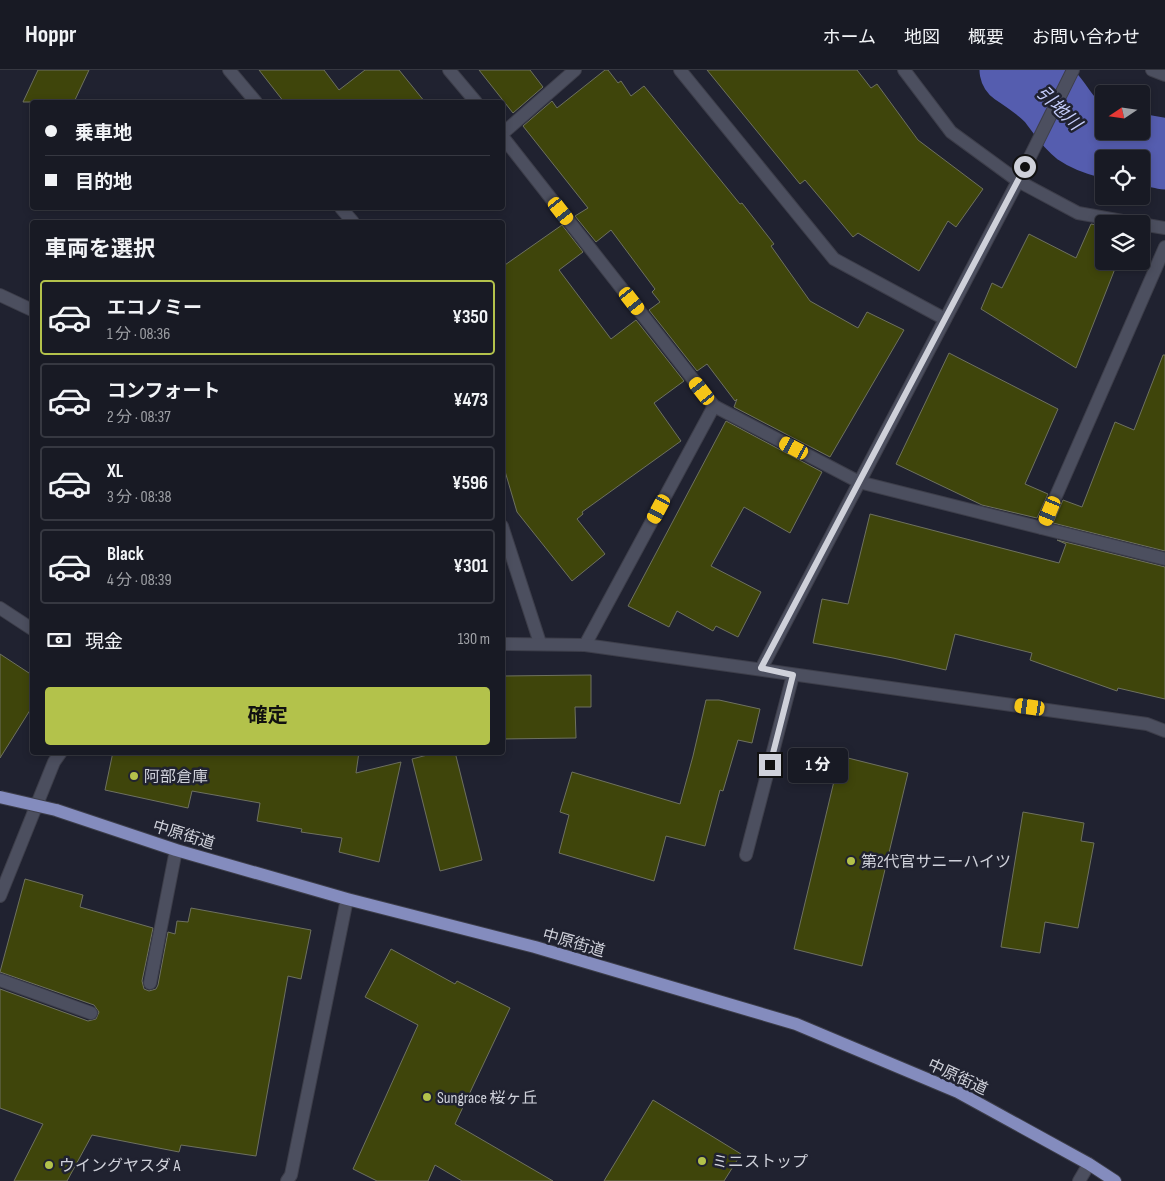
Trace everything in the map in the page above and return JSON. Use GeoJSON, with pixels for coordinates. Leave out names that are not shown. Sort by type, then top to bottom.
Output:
{"type":"FeatureCollection","features":[{"type":"Feature","properties":{"kind":"main road","name":"中原街道"},"geometry":{"type":"LineString","coordinates":[[0,797],[56,810],[176,850],[347,899],[534,947],[796,1024],[958,1092],[1089,1164],[1115,1181]]}},
{"type":"Feature","properties":{"kind":"street"},"geometry":{"type":"LineString","coordinates":[[229,70],[254,100]]}},
{"type":"Feature","properties":{"kind":"street"},"geometry":{"type":"LineString","coordinates":[[449,70],[474,100]]}},
{"type":"Feature","properties":{"kind":"street"},"geometry":{"type":"LineString","coordinates":[[505,132],[575,70]]}},
{"type":"Feature","properties":{"kind":"street"},"geometry":{"type":"LineString","coordinates":[[680,70],[834,259],[945,319]]}},
{"type":"Feature","properties":{"kind":"street"},"geometry":{"type":"LineString","coordinates":[[904,70],[951,132],[1018,181],[1078,213],[1095,216]]}},
{"type":"Feature","properties":{"kind":"street"},"geometry":{"type":"LineString","coordinates":[[1152,70],[1165,75]]}},
{"type":"Feature","properties":{"kind":"street"},"geometry":{"type":"LineString","coordinates":[[761,668],[1018,181],[1070,74]]}},
{"type":"Feature","properties":{"kind":"street"},"geometry":{"type":"LineString","coordinates":[[505,139],[714,406],[859,482],[1165,558]]}},
{"type":"Feature","properties":{"kind":"street"},"geometry":{"type":"LineString","coordinates":[[343,210],[351,220]]}},
{"type":"Feature","properties":{"kind":"street"},"geometry":{"type":"LineString","coordinates":[[1150,226],[1165,228]]}},
{"type":"Feature","properties":{"kind":"street"},"geometry":{"type":"LineString","coordinates":[[1042,528],[1165,247]]}},
{"type":"Feature","properties":{"kind":"street"},"geometry":{"type":"LineString","coordinates":[[0,295],[30,309]]}},
{"type":"Feature","properties":{"kind":"street"},"geometry":{"type":"LineString","coordinates":[[585,645],[714,406]]}},
{"type":"Feature","properties":{"kind":"street"},"geometry":{"type":"LineString","coordinates":[[505,535],[540,643]]}},
{"type":"Feature","properties":{"kind":"street"},"geometry":{"type":"LineString","coordinates":[[0,608],[30,628]]}},
{"type":"Feature","properties":{"kind":"street"},"geometry":{"type":"LineString","coordinates":[[505,644],[585,645],[761,668],[793,675],[1147,724],[1165,731]]}},
{"type":"Feature","properties":{"kind":"street"},"geometry":{"type":"LineString","coordinates":[[746,855],[793,675]]}},
{"type":"Feature","properties":{"kind":"street"},"geometry":{"type":"LineString","coordinates":[[0,896],[54,762],[60,755]]}},
{"type":"Feature","properties":{"kind":"street"},"geometry":{"type":"LineString","coordinates":[[150,983],[176,850]]}},
{"type":"Feature","properties":{"kind":"street"},"geometry":{"type":"LineString","coordinates":[[293,1179],[347,899]]}},
{"type":"Feature","properties":{"kind":"street"},"geometry":{"type":"LineString","coordinates":[[0,980],[91,1013]]}},
{"type":"Feature","properties":{"kind":"street"},"geometry":{"type":"LineString","coordinates":[[1079,1181],[1089,1164]]}},
{"type":"Feature","properties":{"kind":"building"},"geometry":{"type":"Polygon","coordinates":[[[38,70],[89,70],[75,100],[30,100],[30,102],[23,102],[38,70]]]}},
{"type":"Feature","properties":{"kind":"building"},"geometry":{"type":"Polygon","coordinates":[[[259,70],[324,70],[339,90],[365,70],[399,70],[423,100],[282,100],[259,70]]]}},
{"type":"Feature","properties":{"kind":"building"},"geometry":{"type":"Polygon","coordinates":[[[479,70],[530,70],[543,87],[513,113],[505,103],[505,100],[503,100],[479,70]]]}},
{"type":"Feature","properties":{"kind":"building"},"geometry":{"type":"Polygon","coordinates":[[[605,70],[608,70],[618,83],[621,81],[631,96],[644,86],[774,244],[771,246],[810,301],[858,328],[867,312],[904,330],[830,457],[734,407],[737,399],[735,401],[707,364],[697,371],[649,310],[660,302],[652,292],[655,289],[611,230],[596,242],[575,216],[588,208],[523,126],[552,101],[557,108],[605,70]]]}},
{"type":"Feature","properties":{"kind":"building"},"geometry":{"type":"Polygon","coordinates":[[[707,70],[857,70],[871,88],[877,84],[918,140],[983,189],[956,227],[948,221],[919,271],[858,233],[853,237],[805,180],[800,184],[707,70]]]}},
{"type":"Feature","properties":{"kind":"building"},"geometry":{"type":"Polygon","coordinates":[[[1091,224],[1095,225],[1095,270],[1114,270],[1076,368],[981,309],[992,283],[1002,288],[1029,234],[1076,258],[1091,224]]]}},
{"type":"Feature","properties":{"kind":"building"},"geometry":{"type":"Polygon","coordinates":[[[562,225],[583,252],[559,270],[611,339],[636,320],[684,381],[654,403],[681,441],[582,512],[583,514],[577,519],[605,554],[572,581],[517,512],[505,471],[505,265],[562,225]]]}},
{"type":"Feature","properties":{"kind":"building"},"geometry":{"type":"Polygon","coordinates":[[[949,353],[1058,409],[1025,484],[1048,494],[1037,518],[982,505],[896,464],[949,353]]]}},
{"type":"Feature","properties":{"kind":"building"},"geometry":{"type":"Polygon","coordinates":[[[1163,355],[1165,355],[1165,551],[1053,523],[1063,500],[1082,507],[1115,422],[1134,430],[1163,355]]]}},
{"type":"Feature","properties":{"kind":"building"},"geometry":{"type":"Polygon","coordinates":[[[726,421],[822,472],[790,533],[744,507],[711,566],[761,592],[738,637],[716,626],[713,631],[677,611],[669,627],[628,606],[726,421]]]}},
{"type":"Feature","properties":{"kind":"building"},"geometry":{"type":"Polygon","coordinates":[[[870,514],[1059,563],[1066,544],[1057,540],[1165,567],[1165,699],[1118,688],[1117,691],[1030,660],[1032,653],[955,634],[946,670],[813,643],[822,599],[848,604],[870,514]]]}},
{"type":"Feature","properties":{"kind":"building"},"geometry":{"type":"Polygon","coordinates":[[[0,654],[30,674],[30,710],[0,758],[0,654]]]}},
{"type":"Feature","properties":{"kind":"building"},"geometry":{"type":"Polygon","coordinates":[[[591,675],[591,707],[575,707],[576,738],[505,739],[505,676],[591,675]]]}},
{"type":"Feature","properties":{"kind":"building"},"geometry":{"type":"Polygon","coordinates":[[[706,700],[719,700],[760,709],[752,743],[738,740],[723,791],[720,790],[705,846],[666,836],[654,881],[559,853],[569,815],[560,812],[572,772],[680,804],[706,700]]]}},
{"type":"Feature","properties":{"kind":"building"},"geometry":{"type":"Polygon","coordinates":[[[112,755],[359,755],[356,773],[401,762],[379,862],[339,852],[342,838],[301,832],[302,829],[257,821],[260,803],[192,791],[188,808],[105,790],[112,755]]]}},
{"type":"Feature","properties":{"kind":"building"},"geometry":{"type":"Polygon","coordinates":[[[427,755],[456,755],[482,860],[440,871],[412,759],[427,755]]]}},
{"type":"Feature","properties":{"kind":"building","name":"第2代官サニーハイツ"},"geometry":{"type":"Polygon","coordinates":[[[840,756],[908,773],[862,966],[794,949],[840,756]]]}},
{"type":"Feature","properties":{"kind":"building"},"geometry":{"type":"Polygon","coordinates":[[[1023,812],[1084,823],[1081,841],[1094,843],[1078,928],[1045,922],[1040,953],[1001,947],[1023,812]]]}},
{"type":"Feature","properties":{"kind":"building"},"geometry":{"type":"Polygon","coordinates":[[[25,879],[83,895],[80,907],[153,928],[142,981],[144,989],[149,991],[156,989],[158,985],[168,932],[175,934],[177,921],[188,922],[191,908],[311,930],[301,979],[288,976],[256,1156],[181,1145],[179,1152],[92,1135],[67,1181],[14,1181],[43,1124],[0,1108],[0,989],[88,1021],[96,1019],[99,1012],[94,1005],[0,972],[25,879]]]}},
{"type":"Feature","properties":{"kind":"building","name":"Sungrace 桜ヶ丘"},"geometry":{"type":"Polygon","coordinates":[[[391,949],[455,984],[457,981],[510,1008],[455,1124],[553,1181],[462,1181],[435,1165],[428,1181],[377,1181],[353,1169],[418,1025],[365,997],[391,949]]]}},
{"type":"Feature","properties":{"kind":"building"},"geometry":{"type":"Polygon","coordinates":[[[653,1100],[741,1154],[724,1181],[604,1181],[653,1100]]]}},
{"type":"Feature","properties":{"kind":"waterway","name":"引地川"},"geometry":{"type":"LineString","coordinates":[[1015,70],[1052,99],[1071,124],[1087,136],[1109,143],[1165,154]]}},
{"type":"Feature","properties":{"kind":"place","name":"阿部倉庫"},"geometry":{"type":"Point","coordinates":[134,776]}},
{"type":"Feature","properties":{"kind":"place","name":"第2代官サニーハイツ"},"geometry":{"type":"Point","coordinates":[851,861]}},
{"type":"Feature","properties":{"kind":"place","name":"Sungrace 桜ヶ丘"},"geometry":{"type":"Point","coordinates":[427,1097]}},
{"type":"Feature","properties":{"kind":"place","name":"ミニストップ"},"geometry":{"type":"Point","coordinates":[702,1161]}},
{"type":"Feature","properties":{"kind":"place","name":"ウイングヤスダ A"},"geometry":{"type":"Point","coordinates":[49,1165]}},
{"type":"Feature","properties":{"kind":"route"},"geometry":{"type":"LineString","coordinates":[[770,765],[793,675],[761,668],[1025,167]]}}]}
